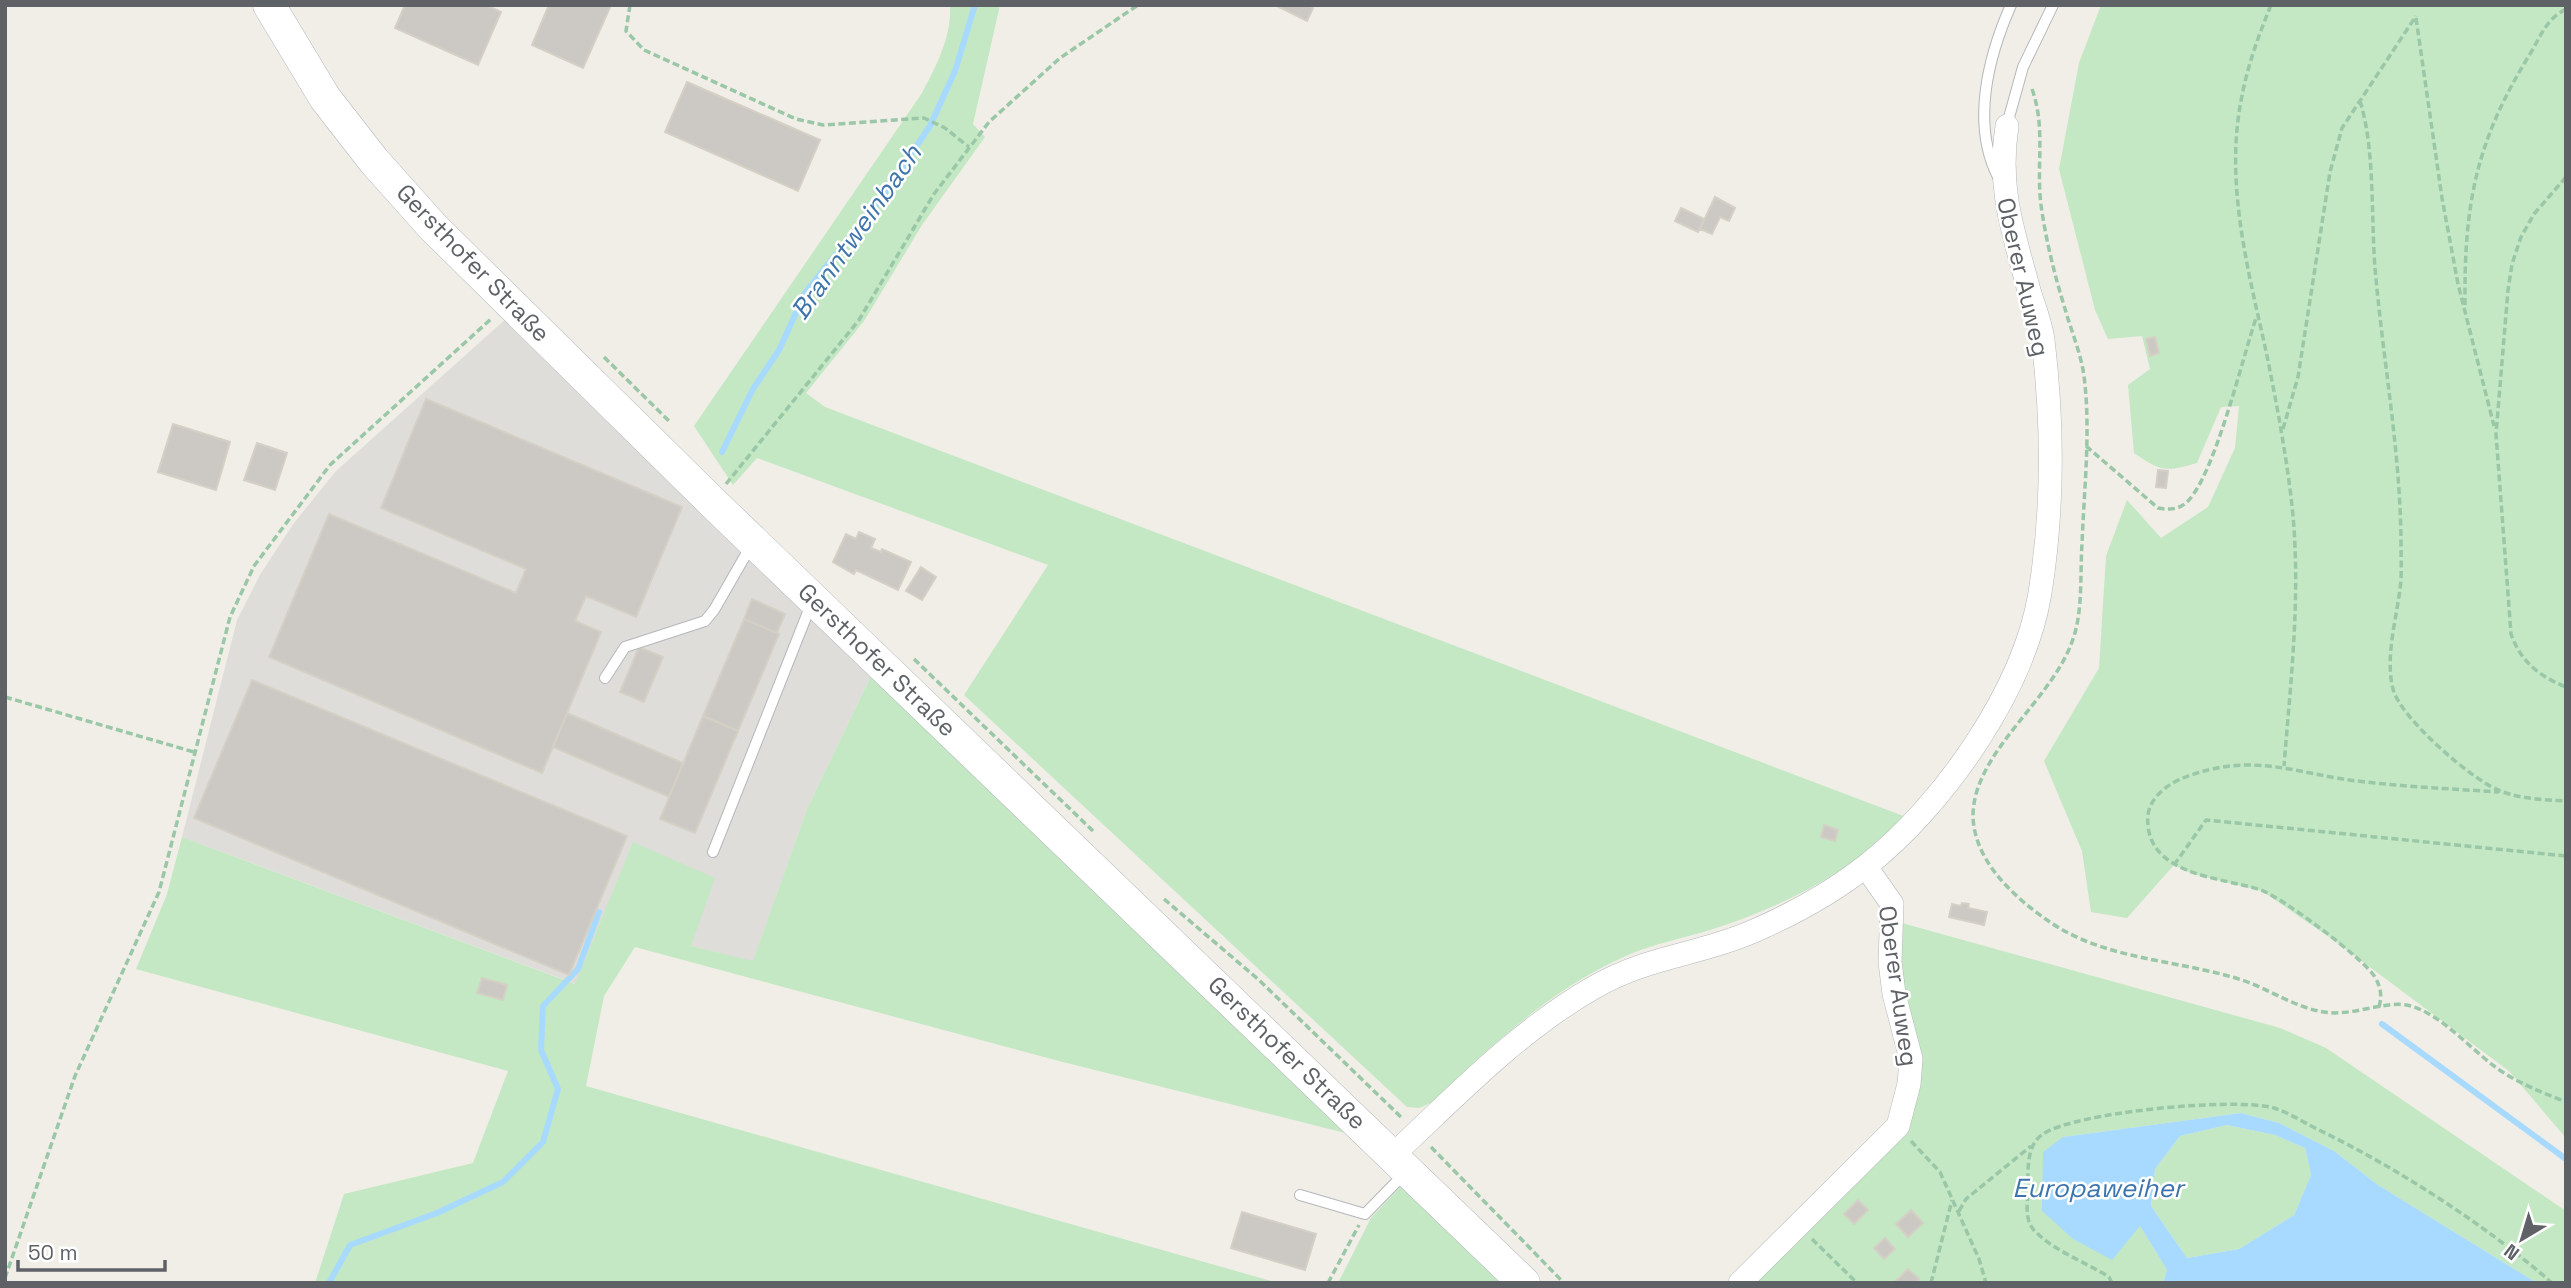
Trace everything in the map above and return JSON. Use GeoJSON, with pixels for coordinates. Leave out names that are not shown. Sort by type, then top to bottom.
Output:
{"type":"FeatureCollection","features":[{"type":"Feature","properties":{"kind":"main road","name":"Gersthofer Straße"},"geometry":{"type":"LineString","coordinates":[[269,5],[325,98],[374,161],[433,227],[509,302],[718,487],[753,541],[1524,1283]]}},
{"type":"Feature","properties":{"kind":"street","name":"Oberer Auweg"},"geometry":{"type":"LineString","coordinates":[[1898,1126],[1909,1084],[1911,1059],[1893,983],[1892,904],[1866,867],[1909,827],[1971,751],[2014,676],[2039,595],[2051,473],[2043,337],[2002,186],[2008,123]]}},
{"type":"Feature","properties":{"kind":"street"},"geometry":{"type":"LineString","coordinates":[[1401,1162],[1417,1132],[1516,1042],[1593,988],[1636,965],[1750,933],[1825,894],[1866,867]]}},
{"type":"Feature","properties":{"kind":"street"},"geometry":{"type":"LineString","coordinates":[[1740,1283],[1898,1126]]}},
{"type":"Feature","properties":{"kind":"lane","name":"Oberer Auweg"},"geometry":{"type":"LineString","coordinates":[[2002,186],[1990,162],[1984,117],[1987,78],[2011,5]]}},
{"type":"Feature","properties":{"kind":"lane"},"geometry":{"type":"LineString","coordinates":[[2008,123],[2023,68],[2053,5]]}},
{"type":"Feature","properties":{"kind":"lane"},"geometry":{"type":"LineString","coordinates":[[606,678],[625,648],[705,621],[753,541]]}},
{"type":"Feature","properties":{"kind":"lane"},"geometry":{"type":"LineString","coordinates":[[712,852],[813,599]]}},
{"type":"Feature","properties":{"kind":"lane"},"geometry":{"type":"LineString","coordinates":[[1300,1195],[1366,1214],[1401,1162]]}},
{"type":"Feature","properties":{"kind":"path"},"geometry":{"type":"LineString","coordinates":[[630,5],[626,31],[644,50],[796,119],[823,125],[843,125],[924,118],[945,128],[969,147]]}},
{"type":"Feature","properties":{"kind":"path"},"geometry":{"type":"LineString","coordinates":[[718,487],[859,320],[934,194],[969,147],[1013,98],[1060,58],[1138,5]]}},
{"type":"Feature","properties":{"kind":"path"},"geometry":{"type":"LineString","coordinates":[[2271,5],[2249,64],[2236,144],[2238,207],[2257,316],[2282,431],[2293,526],[2295,632],[2284,766]]}},
{"type":"Feature","properties":{"kind":"path"},"geometry":{"type":"LineString","coordinates":[[2465,311],[2464,246],[2476,168],[2504,95],[2549,19],[2566,9]]}},
{"type":"Feature","properties":{"kind":"path"},"geometry":{"type":"LineString","coordinates":[[2282,431],[2298,377],[2330,172],[2342,128],[2416,16],[2442,198],[2465,311],[2496,434]]}},
{"type":"Feature","properties":{"kind":"path"},"geometry":{"type":"LineString","coordinates":[[2023,68],[2042,125],[2040,202],[2045,228],[2084,374],[2086,446],[2074,636],[2055,676],[1983,778],[1975,798],[1973,819],[1980,848],[1993,871],[2025,903],[2049,922],[2101,948],[2241,980],[2318,1012],[2340,1014],[2379,1007],[2411,1006],[2434,1020],[2498,1069],[2566,1102]]}},
{"type":"Feature","properties":{"kind":"path"},"geometry":{"type":"LineString","coordinates":[[2360,101],[2369,137],[2376,275],[2401,509],[2401,586],[2392,653],[2393,691],[2403,708],[2455,760],[2501,792]]}},
{"type":"Feature","properties":{"kind":"path"},"geometry":{"type":"LineString","coordinates":[[2566,177],[2534,214],[2521,237],[2512,264],[2496,434],[2511,634],[2517,652],[2531,668],[2566,687]]}},
{"type":"Feature","properties":{"kind":"path"},"geometry":{"type":"LineString","coordinates":[[5,1278],[75,1076],[159,892],[230,617],[254,566],[330,465],[509,302]]}},
{"type":"Feature","properties":{"kind":"path"},"geometry":{"type":"LineString","coordinates":[[2086,446],[2158,508],[2173,510],[2188,501],[2212,453],[2257,316]]}},
{"type":"Feature","properties":{"kind":"path"},"geometry":{"type":"LineString","coordinates":[[600,353],[675,428]]}},
{"type":"Feature","properties":{"kind":"path"},"geometry":{"type":"LineString","coordinates":[[911,657],[1102,839]]}},
{"type":"Feature","properties":{"kind":"path"},"geometry":{"type":"LineString","coordinates":[[5,697],[194,752]]}},
{"type":"Feature","properties":{"kind":"path"},"geometry":{"type":"LineString","coordinates":[[2379,1007],[2382,993],[2373,975],[2290,908],[2262,891],[2193,874],[2174,865],[2159,849],[2150,832],[2148,813],[2157,795],[2173,782],[2225,766],[2248,763],[2284,766],[2363,782],[2501,792],[2534,800],[2566,801]]}},
{"type":"Feature","properties":{"kind":"path"},"geometry":{"type":"LineString","coordinates":[[2174,865],[2206,820],[2566,856]]}},
{"type":"Feature","properties":{"kind":"path"},"geometry":{"type":"LineString","coordinates":[[1161,897],[1259,980],[1417,1132],[1564,1283]]}},
{"type":"Feature","properties":{"kind":"path"},"geometry":{"type":"LineString","coordinates":[[1958,1212],[1965,1199],[2033,1145],[2042,1134],[2063,1125],[2174,1105],[2273,1108],[2358,1149],[2516,1252],[2552,1283]]}},
{"type":"Feature","properties":{"kind":"path"},"geometry":{"type":"LineString","coordinates":[[1898,1126],[1940,1172],[1979,1259],[1986,1283]]}},
{"type":"Feature","properties":{"kind":"path"},"geometry":{"type":"LineString","coordinates":[[2033,1145],[2028,1165],[2027,1217],[2033,1228],[2056,1247],[2109,1277],[2112,1283]]}},
{"type":"Feature","properties":{"kind":"path"},"geometry":{"type":"LineString","coordinates":[[1931,1283],[1953,1198]]}},
{"type":"Feature","properties":{"kind":"path"},"geometry":{"type":"LineString","coordinates":[[1328,1283],[1366,1214]]}},
{"type":"Feature","properties":{"kind":"path"},"geometry":{"type":"LineString","coordinates":[[1798,1225],[1857,1283]]}},
{"type":"Feature","properties":{"kind":"shaded area"},"geometry":{"type":"Polygon","coordinates":[[[508,317],[872,674],[807,809],[753,962],[691,946],[633,843],[576,984],[182,837],[237,620],[261,573],[294,523],[336,471],[508,317]]]}},
{"type":"Feature","properties":{"kind":"green space"},"geometry":{"type":"Polygon","coordinates":[[[950,5],[1000,5],[973,124],[985,137],[922,225],[864,321],[806,393],[825,407],[1906,817],[1862,855],[1815,886],[1765,910],[1710,930],[1638,951],[1600,968],[1548,1001],[1500,1039],[1433,1102],[1419,1108],[1407,1107],[964,695],[1048,565],[757,458],[733,485],[694,426],[922,93],[946,40],[950,5]]]}},
{"type":"Feature","properties":{"kind":"green space"},"geometry":{"type":"Polygon","coordinates":[[[2101,5],[2566,5],[2566,1138],[2509,1071],[2335,941],[2262,891],[2193,874],[2174,865],[2127,918],[2091,912],[2082,851],[2044,761],[2099,668],[2106,556],[2127,500],[2161,538],[2208,507],[2235,448],[2239,406],[2221,407],[2197,463],[2170,469],[2151,464],[2134,453],[2128,385],[2150,369],[2142,336],[2108,339],[2095,310],[2059,169],[2079,63],[2101,5]]]}},
{"type":"Feature","properties":{"kind":"green space"},"geometry":{"type":"Polygon","coordinates":[[[872,674],[1357,1136],[1059,1061],[635,947],[604,996],[586,1086],[1278,1283],[315,1283],[344,1194],[473,1163],[508,1071],[136,969],[167,894],[182,837],[575,984],[633,842],[715,878],[691,946],[753,961],[807,809],[872,674]]]}},
{"type":"Feature","properties":{"kind":"green space"},"geometry":{"type":"Polygon","coordinates":[[[1902,923],[2280,1028],[2326,1048],[2566,1211],[2566,1283],[2537,1283],[2378,1185],[2334,1151],[2279,1123],[2241,1113],[2063,1137],[2140,1226],[2167,1270],[2163,1283],[1747,1283],[1908,1118],[1898,991],[1902,923]]]}},
{"type":"Feature","properties":{"kind":"green space"},"geometry":{"type":"Polygon","coordinates":[[[2227,1125],[2275,1135],[2305,1148],[2311,1175],[2294,1215],[2239,1249],[2187,1258],[2151,1206],[2155,1169],[2180,1136],[2227,1125]]]}},
{"type":"Feature","properties":{"kind":"green space"},"geometry":{"type":"Polygon","coordinates":[[[1402,1185],[1502,1283],[1338,1283],[1371,1218],[1402,1185]]]}},
{"type":"Feature","properties":{"kind":"water","name":"Europaweiher"},"geometry":{"type":"Polygon","coordinates":[[[2241,1113],[2279,1123],[2334,1151],[2378,1185],[2537,1283],[2163,1283],[2167,1270],[2140,1226],[2112,1260],[2073,1239],[2042,1211],[2043,1152],[2063,1137],[2241,1113]],[[2227,1125],[2180,1136],[2155,1169],[2151,1206],[2187,1258],[2239,1249],[2294,1215],[2311,1175],[2305,1148],[2275,1135],[2227,1125]]]}},
{"type":"Feature","properties":{"kind":"building"},"geometry":{"type":"Polygon","coordinates":[[[405,5],[486,5],[501,12],[478,65],[395,28],[405,5]]]}},
{"type":"Feature","properties":{"kind":"building"},"geometry":{"type":"Polygon","coordinates":[[[549,5],[611,5],[583,68],[532,45],[549,5]]]}},
{"type":"Feature","properties":{"kind":"building"},"geometry":{"type":"Polygon","coordinates":[[[1275,5],[1306,5],[1313,8],[1307,21],[1275,5]]]}},
{"type":"Feature","properties":{"kind":"building"},"geometry":{"type":"Polygon","coordinates":[[[687,82],[820,140],[798,191],[665,132],[687,82]]]}},
{"type":"Feature","properties":{"kind":"building"},"geometry":{"type":"Polygon","coordinates":[[[1715,197],[1735,208],[1729,221],[1720,217],[1712,234],[1700,229],[1715,197]]]}},
{"type":"Feature","properties":{"kind":"building"},"geometry":{"type":"Polygon","coordinates":[[[1681,208],[1704,219],[1698,232],[1675,221],[1681,208]]]}},
{"type":"Feature","properties":{"kind":"building"},"geometry":{"type":"Polygon","coordinates":[[[2155,337],[2159,353],[2150,356],[2146,339],[2155,337]]]}},
{"type":"Feature","properties":{"kind":"building"},"geometry":{"type":"Polygon","coordinates":[[[426,399],[682,507],[636,617],[586,596],[575,621],[601,632],[542,773],[269,657],[329,514],[516,593],[526,569],[381,508],[426,399]]]}},
{"type":"Feature","properties":{"kind":"building"},"geometry":{"type":"Polygon","coordinates":[[[173,424],[230,442],[216,490],[158,472],[173,424]]]}},
{"type":"Feature","properties":{"kind":"building"},"geometry":{"type":"Polygon","coordinates":[[[257,443],[287,453],[275,490],[244,480],[257,443]]]}},
{"type":"Feature","properties":{"kind":"building"},"geometry":{"type":"Polygon","coordinates":[[[2158,470],[2168,471],[2166,488],[2156,487],[2158,470]]]}},
{"type":"Feature","properties":{"kind":"building"},"geometry":{"type":"Polygon","coordinates":[[[859,532],[875,539],[871,548],[881,552],[882,549],[911,562],[898,590],[856,570],[854,574],[833,562],[846,534],[856,539],[859,532]]]}},
{"type":"Feature","properties":{"kind":"building"},"geometry":{"type":"Polygon","coordinates":[[[921,567],[936,577],[922,600],[906,591],[921,567]]]}},
{"type":"Feature","properties":{"kind":"building"},"geometry":{"type":"Polygon","coordinates":[[[752,599],[785,614],[777,633],[744,619],[752,599]]]}},
{"type":"Feature","properties":{"kind":"building"},"geometry":{"type":"Polygon","coordinates":[[[744,619],[779,634],[738,731],[703,716],[744,619]]]}},
{"type":"Feature","properties":{"kind":"building"},"geometry":{"type":"Polygon","coordinates":[[[639,647],[663,657],[644,702],[620,692],[639,647]]]}},
{"type":"Feature","properties":{"kind":"building"},"geometry":{"type":"Polygon","coordinates":[[[252,680],[627,836],[569,975],[194,818],[252,680]]]}},
{"type":"Feature","properties":{"kind":"building"},"geometry":{"type":"Polygon","coordinates":[[[567,713],[683,763],[669,797],[553,747],[567,713]]]}},
{"type":"Feature","properties":{"kind":"building"},"geometry":{"type":"Polygon","coordinates":[[[703,716],[738,731],[695,833],[660,819],[703,716]]]}},
{"type":"Feature","properties":{"kind":"building"},"geometry":{"type":"Polygon","coordinates":[[[1824,825],[1838,830],[1835,841],[1821,837],[1824,825]]]}},
{"type":"Feature","properties":{"kind":"building"},"geometry":{"type":"Polygon","coordinates":[[[1962,903],[1969,904],[1968,908],[1987,912],[1984,925],[1949,917],[1952,904],[1961,906],[1962,903]]]}},
{"type":"Feature","properties":{"kind":"building"},"geometry":{"type":"Polygon","coordinates":[[[482,978],[507,985],[503,1000],[477,993],[482,978]]]}},
{"type":"Feature","properties":{"kind":"building"},"geometry":{"type":"Polygon","coordinates":[[[1858,1200],[1868,1210],[1854,1224],[1844,1214],[1858,1200]]]}},
{"type":"Feature","properties":{"kind":"building"},"geometry":{"type":"Polygon","coordinates":[[[1911,1210],[1923,1223],[1908,1237],[1896,1224],[1911,1210]]]}},
{"type":"Feature","properties":{"kind":"building"},"geometry":{"type":"Polygon","coordinates":[[[1242,1212],[1316,1234],[1305,1270],[1231,1248],[1242,1212]]]}},
{"type":"Feature","properties":{"kind":"building"},"geometry":{"type":"Polygon","coordinates":[[[1885,1238],[1895,1249],[1884,1259],[1874,1248],[1885,1238]]]}},
{"type":"Feature","properties":{"kind":"building"},"geometry":{"type":"Polygon","coordinates":[[[1908,1269],[1919,1279],[1915,1283],[1898,1283],[1896,1281],[1908,1269]]]}},
{"type":"Feature","properties":{"kind":"waterway","name":"Branntweinbach"},"geometry":{"type":"LineString","coordinates":[[722,452],[753,389],[779,350],[805,293],[882,197],[930,126],[955,71],[975,5]]}},
{"type":"Feature","properties":{"kind":"waterway","name":"Branntweinbach"},"geometry":{"type":"LineString","coordinates":[[329,1283],[350,1245],[437,1213],[503,1182],[543,1142],[558,1089],[541,1050],[543,1006],[578,969],[599,912]]}},
{"type":"Feature","properties":{"kind":"waterway"},"geometry":{"type":"LineString","coordinates":[[2382,1024],[2566,1159]]}}]}
